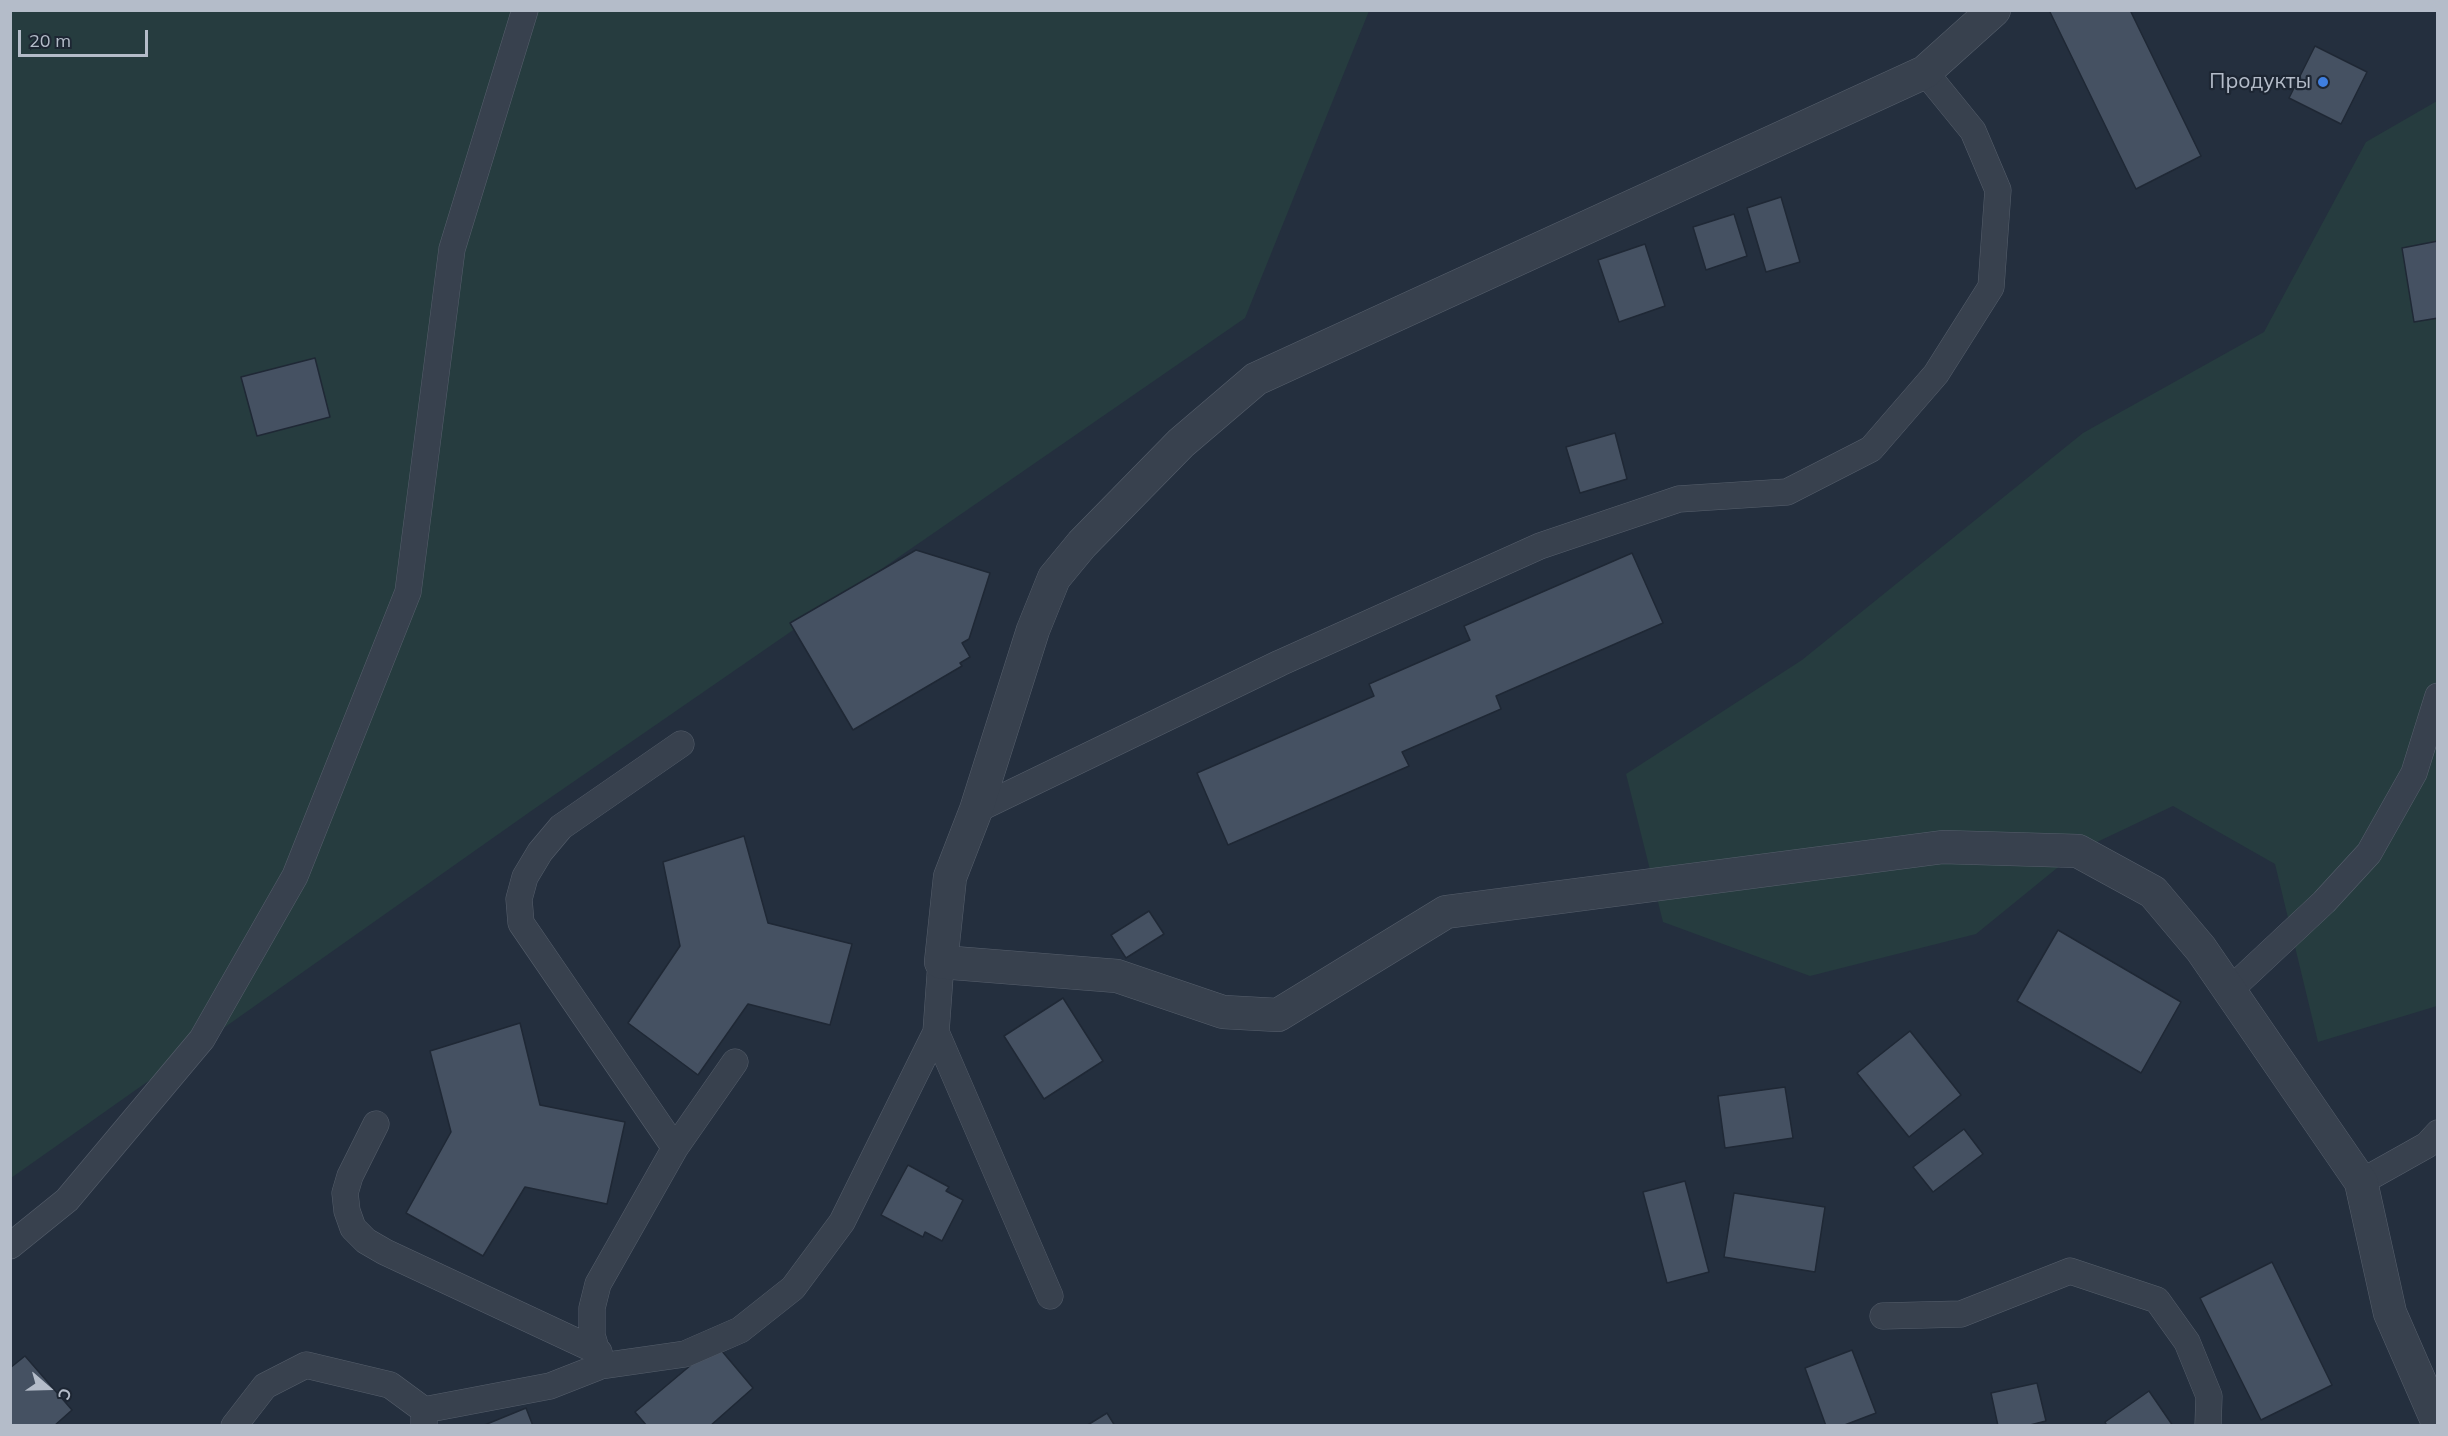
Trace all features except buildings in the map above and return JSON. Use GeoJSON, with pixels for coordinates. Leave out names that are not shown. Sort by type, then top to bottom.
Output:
{"type":"FeatureCollection","features":[{"type":"Feature","properties":{"kind":"street"},"geometry":{"type":"LineString","coordinates":[[1994,10],[1925,72],[1256,379],[1181,442],[1082,544],[1054,578],[1033,630],[976,810],[950,877],[941,962],[1117,976],[1223,1012],[1278,1015],[1446,912],[1943,848],[2078,852],[2153,892],[2201,949],[2361,1182],[2390,1313],[2438,1423]]}},
{"type":"Feature","properties":{"kind":"lane"},"geometry":{"type":"LineString","coordinates":[[10,1246],[67,1200],[202,1039],[295,876],[408,592],[452,249],[525,10]]}},
{"type":"Feature","properties":{"kind":"lane"},"geometry":{"type":"LineString","coordinates":[[976,810],[1280,663],[1540,546],[1679,499],[1787,492],[1870,449],[1936,374],[1991,287],[1998,190],[1973,131],[1925,72]]}},
{"type":"Feature","properties":{"kind":"lane"},"geometry":{"type":"LineString","coordinates":[[2230,990],[2324,902],[2369,853],[2414,773],[2438,696]]}},
{"type":"Feature","properties":{"kind":"lane"},"geometry":{"type":"LineString","coordinates":[[675,1148],[521,923],[519,899],[525,877],[540,852],[561,827],[681,744]]}},
{"type":"Feature","properties":{"kind":"lane"},"geometry":{"type":"LineString","coordinates":[[234,1425],[266,1386],[306,1365],[390,1385],[424,1418],[550,1386],[600,1359],[685,1354],[740,1330],[793,1288],[842,1222],[936,1032],[941,962]]}},
{"type":"Feature","properties":{"kind":"lane"},"geometry":{"type":"LineString","coordinates":[[936,1032],[1050,1296]]}},
{"type":"Feature","properties":{"kind":"lane"},"geometry":{"type":"LineString","coordinates":[[600,1359],[592,1335],[592,1308],[598,1284],[675,1148],[735,1062]]}},
{"type":"Feature","properties":{"kind":"lane"},"geometry":{"type":"LineString","coordinates":[[376,1124],[350,1176],[345,1193],[347,1211],[353,1228],[385,1252],[600,1359]]}},
{"type":"Feature","properties":{"kind":"lane"},"geometry":{"type":"LineString","coordinates":[[2361,1182],[2427,1145],[2438,1133]]}},
{"type":"Feature","properties":{"kind":"lane"},"geometry":{"type":"LineString","coordinates":[[1883,1316],[1961,1314],[2070,1271],[2157,1300],[2187,1342],[2209,1396],[2208,1425]]}},
{"type":"Feature","properties":{"kind":"green space"},"geometry":{"type":"Polygon","coordinates":[[[11,11],[1369,11],[1245,318],[534,809],[11,1178],[11,11]]]}},
{"type":"Feature","properties":{"kind":"green space"},"geometry":{"type":"Polygon","coordinates":[[[2437,101],[2437,1006],[2318,1042],[2275,864],[2173,806],[2078,851],[1976,934],[1810,976],[1663,922],[1626,774],[1802,660],[2083,433],[2264,332],[2366,142],[2437,101]]]}},
{"type":"Feature","properties":{"kind":"place","name":"Продукты"},"geometry":{"type":"Point","coordinates":[2323,82]}}]}
